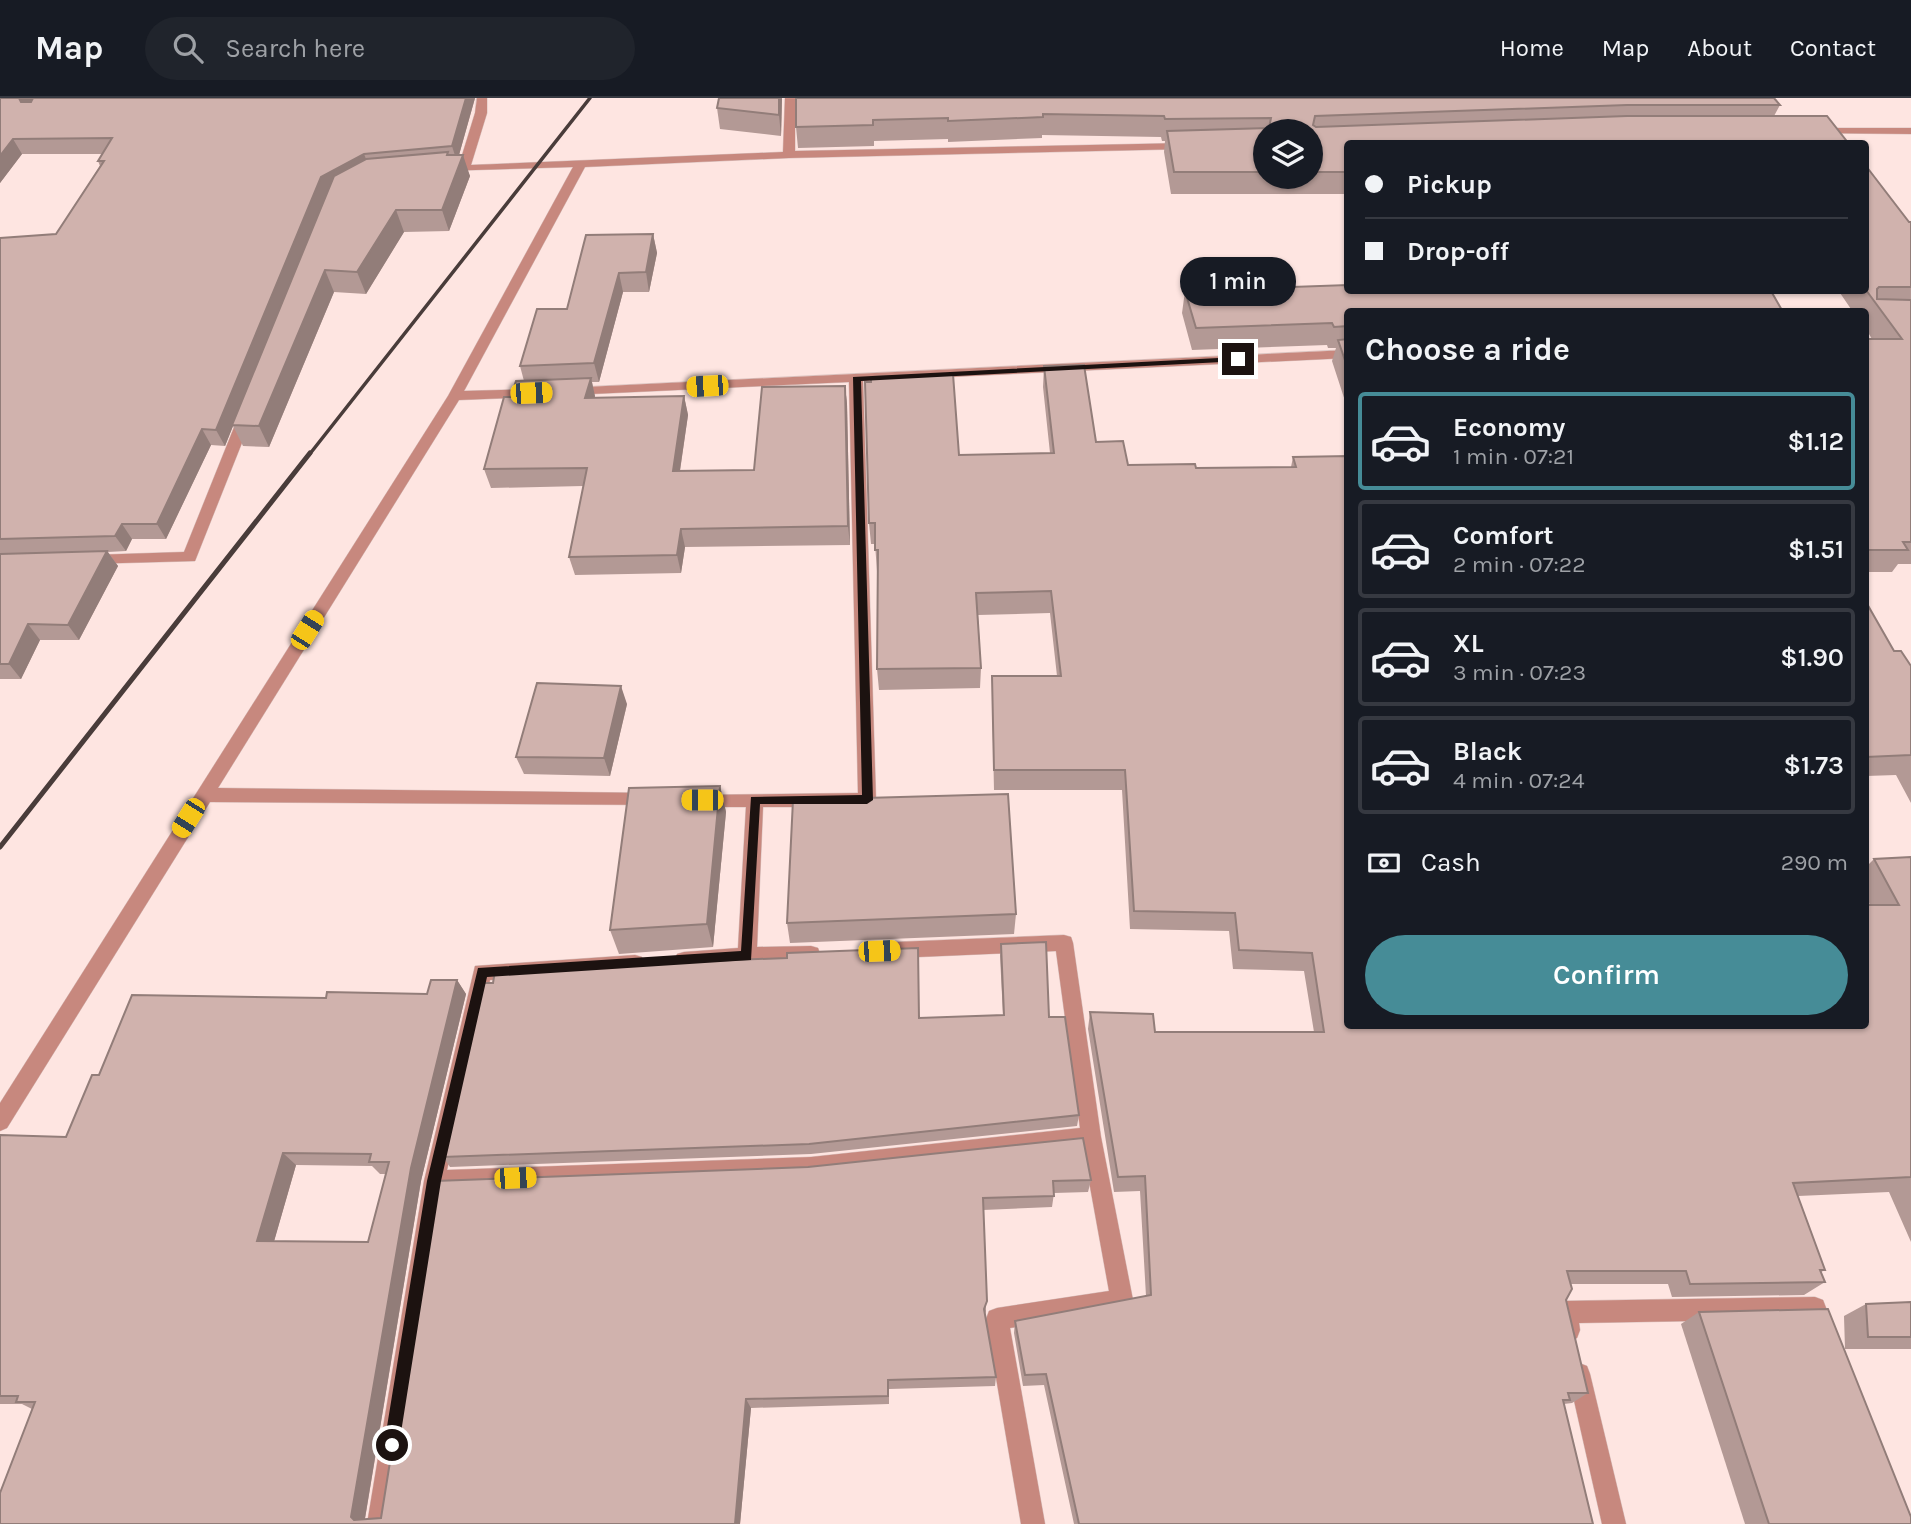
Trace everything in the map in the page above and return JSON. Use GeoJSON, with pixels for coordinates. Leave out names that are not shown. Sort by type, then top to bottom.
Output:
{"type":"FeatureCollection","features":[{"type":"Feature","properties":{"kind":"street"},"geometry":{"type":"LineString","coordinates":[[464,167],[481,113],[482,98]]}},
{"type":"Feature","properties":{"kind":"street"},"geometry":{"type":"LineString","coordinates":[[789,155],[790,98]]}},
{"type":"Feature","properties":{"kind":"street"},"geometry":{"type":"LineString","coordinates":[[1806,131],[1911,131]]}},
{"type":"Feature","properties":{"kind":"street"},"geometry":{"type":"LineString","coordinates":[[437,169],[789,155],[1199,146]]}},
{"type":"Feature","properties":{"kind":"street"},"geometry":{"type":"LineString","coordinates":[[0,1121],[455,396],[582,162]]}},
{"type":"Feature","properties":{"kind":"street"},"geometry":{"type":"LineString","coordinates":[[455,396],[1344,354]]}},
{"type":"Feature","properties":{"kind":"street"},"geometry":{"type":"LineString","coordinates":[[203,795],[867,800],[856,379]]}},
{"type":"Feature","properties":{"kind":"street"},"geometry":{"type":"LineString","coordinates":[[81,560],[190,557],[250,407]]}},
{"type":"Feature","properties":{"kind":"street"},"geometry":{"type":"LineString","coordinates":[[747,956],[755,800]]}},
{"type":"Feature","properties":{"kind":"street"},"geometry":{"type":"LineString","coordinates":[[871,951],[1064,943],[1091,1137],[1122,1300],[997,1319],[1033,1524]]}},
{"type":"Feature","properties":{"kind":"street"},"geometry":{"type":"LineString","coordinates":[[379,1524],[434,1181],[482,972],[830,953]]}},
{"type":"Feature","properties":{"kind":"street"},"geometry":{"type":"LineString","coordinates":[[434,1181],[811,1167],[1091,1137]]}},
{"type":"Feature","properties":{"kind":"street"},"geometry":{"type":"LineString","coordinates":[[1614,1524],[1565,1312],[1815,1308],[1830,1346]]}},
{"type":"Feature","properties":{"kind":"building"},"geometry":{"type":"Polygon","coordinates":[[[0,98],[19,98],[21,102],[31,102],[33,98],[466,98],[452,146],[364,154],[321,177],[216,430],[202,429],[157,524],[122,524],[115,536],[0,539],[0,238],[56,234],[104,161],[98,161],[112,138],[13,139],[0,156],[0,98]]]}},
{"type":"Feature","properties":{"kind":"building"},"geometry":{"type":"Polygon","coordinates":[[[719,98],[779,98],[779,115],[717,108],[719,98]]]}},
{"type":"Feature","properties":{"kind":"building"},"geometry":{"type":"Polygon","coordinates":[[[796,98],[1774,98],[1780,105],[1627,105],[1315,116],[1314,119],[1165,119],[1164,116],[1043,114],[1043,117],[948,121],[948,118],[873,120],[873,125],[796,127],[796,98]]]}},
{"type":"Feature","properties":{"kind":"building"},"geometry":{"type":"Polygon","coordinates":[[[1627,116],[1827,116],[1846,140],[1344,140],[1344,172],[1323,172],[1323,127],[1627,116]]]}},
{"type":"Feature","properties":{"kind":"building"},"geometry":{"type":"Polygon","coordinates":[[[1253,128],[1253,172],[1174,172],[1167,131],[1253,128]]]}},
{"type":"Feature","properties":{"kind":"building"},"geometry":{"type":"Polygon","coordinates":[[[448,152],[447,155],[463,155],[442,210],[396,210],[357,272],[325,270],[259,426],[232,425],[334,176],[366,159],[448,152]]]}},
{"type":"Feature","properties":{"kind":"building"},"geometry":{"type":"Polygon","coordinates":[[[1869,170],[1911,222],[1911,287],[1879,287],[1877,299],[1911,300],[1911,542],[1903,542],[1908,550],[1869,550],[1869,339],[1902,339],[1869,294],[1869,170]]]}},
{"type":"Feature","properties":{"kind":"building"},"geometry":{"type":"Polygon","coordinates":[[[653,234],[646,272],[619,273],[594,363],[520,366],[537,309],[567,309],[586,235],[653,234]]]}},
{"type":"Feature","properties":{"kind":"building"},"geometry":{"type":"Polygon","coordinates":[[[1344,285],[1344,294],[1773,294],[1781,308],[1344,308],[1344,326],[1334,327],[1332,323],[1196,328],[1185,291],[1344,285]]]}},
{"type":"Feature","properties":{"kind":"building"},"geometry":{"type":"Polygon","coordinates":[[[1344,339],[1344,357],[1338,340],[1344,339]]]}},
{"type":"Feature","properties":{"kind":"building"},"geometry":{"type":"Polygon","coordinates":[[[1084,365],[1096,442],[1123,441],[1128,465],[1195,464],[1196,468],[1296,467],[1293,457],[1344,456],[1344,1029],[1869,1029],[1869,905],[1899,905],[1874,859],[1911,857],[1911,1177],[1793,1183],[1825,1270],[1820,1270],[1825,1282],[1690,1284],[1686,1271],[1567,1271],[1572,1289],[1566,1300],[1588,1393],[1568,1393],[1570,1400],[1563,1400],[1593,1524],[1079,1524],[1046,1374],[1025,1375],[1015,1321],[1151,1295],[1145,1176],[1118,1177],[1090,1012],[1153,1014],[1155,1032],[1324,1032],[1312,953],[1239,950],[1235,913],[1134,911],[1125,770],[994,770],[992,676],[1061,676],[1051,591],[976,593],[981,668],[877,669],[878,550],[875,550],[875,523],[869,523],[865,382],[871,382],[871,377],[953,374],[959,455],[1054,453],[1044,366],[1084,365]]]}},
{"type":"Feature","properties":{"kind":"building"},"geometry":{"type":"Polygon","coordinates":[[[591,378],[585,398],[684,396],[673,471],[754,470],[762,387],[845,386],[848,526],[681,529],[677,555],[569,557],[587,468],[484,469],[504,397],[511,397],[516,381],[591,378]]]}},
{"type":"Feature","properties":{"kind":"building"},"geometry":{"type":"Polygon","coordinates":[[[107,551],[68,625],[28,624],[9,664],[0,664],[0,554],[107,551]]]}},
{"type":"Feature","properties":{"kind":"building"},"geometry":{"type":"Polygon","coordinates":[[[1869,607],[1894,651],[1901,651],[1911,666],[1911,755],[1869,757],[1869,607]]]}},
{"type":"Feature","properties":{"kind":"building"},"geometry":{"type":"Polygon","coordinates":[[[537,683],[621,686],[604,758],[516,757],[537,683]]]}},
{"type":"Feature","properties":{"kind":"building"},"geometry":{"type":"Polygon","coordinates":[[[720,786],[707,924],[610,930],[629,788],[720,786]]]}},
{"type":"Feature","properties":{"kind":"building"},"geometry":{"type":"Polygon","coordinates":[[[1008,794],[1016,914],[787,923],[793,800],[1008,794]]]}},
{"type":"Feature","properties":{"kind":"building"},"geometry":{"type":"Polygon","coordinates":[[[1046,942],[1049,1017],[1065,1017],[1079,1115],[809,1144],[443,1157],[483,983],[493,983],[495,971],[611,966],[611,963],[708,957],[708,961],[787,958],[787,953],[918,948],[919,1018],[1004,1015],[1001,944],[1046,942]]]}},
{"type":"Feature","properties":{"kind":"building"},"geometry":{"type":"Polygon","coordinates":[[[431,980],[457,980],[411,1168],[351,1517],[354,1520],[381,1518],[435,1181],[808,1167],[1083,1138],[1091,1180],[1053,1181],[1054,1196],[983,1198],[987,1301],[984,1309],[996,1377],[888,1380],[888,1396],[746,1399],[735,1524],[0,1524],[0,1493],[35,1402],[16,1402],[18,1396],[0,1396],[0,1135],[66,1137],[92,1075],[99,1075],[132,995],[326,998],[327,992],[427,994],[431,980]],[[283,1153],[257,1241],[368,1242],[389,1162],[369,1162],[371,1154],[283,1153]]]}},
{"type":"Feature","properties":{"kind":"building"},"geometry":{"type":"Polygon","coordinates":[[[1911,1302],[1911,1337],[1868,1337],[1866,1304],[1911,1302]]]}},
{"type":"Feature","properties":{"kind":"building"},"geometry":{"type":"Polygon","coordinates":[[[1828,1309],[1911,1517],[1911,1524],[1769,1524],[1699,1312],[1828,1309]]]}},
{"type":"Feature","properties":{"kind":"railway"},"geometry":{"type":"LineString","coordinates":[[309,455],[590,98]]}},
{"type":"Feature","properties":{"kind":"railway"},"geometry":{"type":"LineString","coordinates":[[0,847],[310,453]]}},
{"type":"Feature","properties":{"kind":"route"},"geometry":{"type":"LineString","coordinates":[[392,1445],[434,1181],[482,972],[747,956],[755,800],[867,800],[856,379],[1238,359]]}}]}
